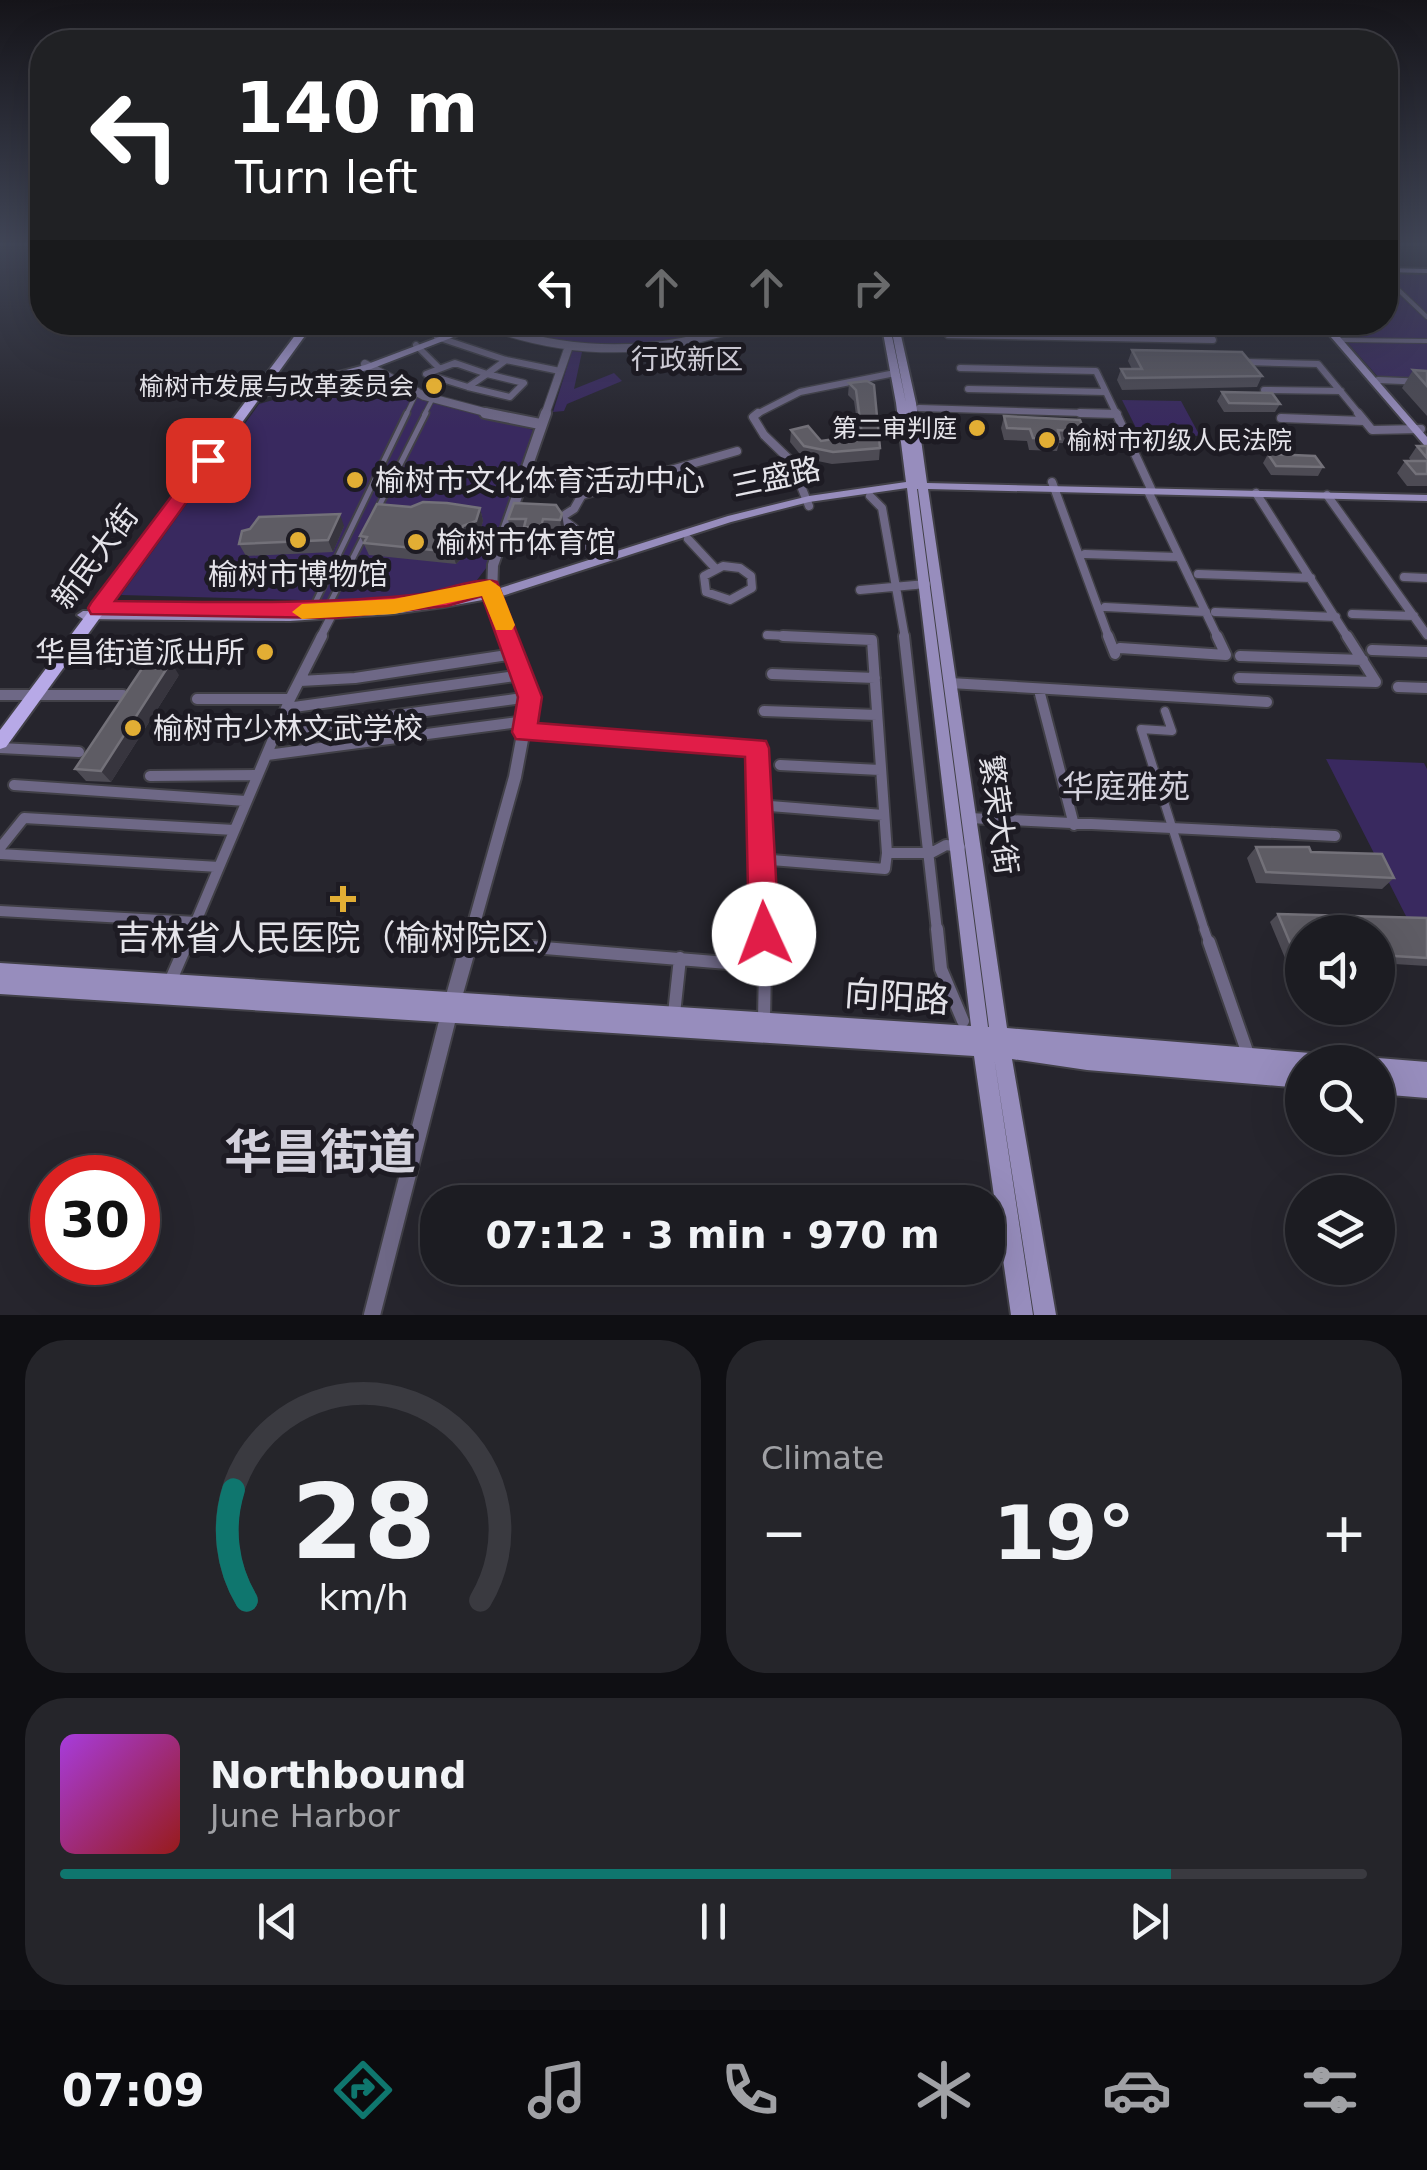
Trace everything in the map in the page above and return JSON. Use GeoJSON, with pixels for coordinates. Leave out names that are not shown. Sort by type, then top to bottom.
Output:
{"type":"FeatureCollection","features":[{"type":"Feature","properties":{"kind":"main road","name":"新民大街"},"geometry":{"type":"LineString","coordinates":[[252,396],[293,335]]}},
{"type":"Feature","properties":{"kind":"main road","name":"新民大街"},"geometry":{"type":"LineString","coordinates":[[0,725],[31,692],[300,335]]}},
{"type":"Feature","properties":{"kind":"main road"},"geometry":{"type":"LineString","coordinates":[[252,396],[367,366],[448,335]]}},
{"type":"Feature","properties":{"kind":"main road","name":"繁荣大街"},"geometry":{"type":"LineString","coordinates":[[889,335],[917,481]]}},
{"type":"Feature","properties":{"kind":"main road","name":"繁荣大街"},"geometry":{"type":"LineString","coordinates":[[890,335],[917,481],[991,1042],[1022,1315]]}},
{"type":"Feature","properties":{"kind":"main road"},"geometry":{"type":"LineString","coordinates":[[1335,335],[1421,431]]}},
{"type":"Feature","properties":{"kind":"main road"},"geometry":{"type":"LineString","coordinates":[[1337,335],[1421,431],[1427,443]]}},
{"type":"Feature","properties":{"kind":"main road","name":"三盛路"},"geometry":{"type":"LineString","coordinates":[[806,500],[876,492],[917,481]]}},
{"type":"Feature","properties":{"kind":"main road","name":"三盛路"},"geometry":{"type":"LineString","coordinates":[[806,500],[917,481],[1427,496]]}},
{"type":"Feature","properties":{"kind":"main road","name":"三盛路"},"geometry":{"type":"LineString","coordinates":[[1149,489],[1427,496]]}},
{"type":"Feature","properties":{"kind":"main road"},"geometry":{"type":"LineString","coordinates":[[91,612],[422,608],[806,500]]}},
{"type":"Feature","properties":{"kind":"main road","name":"繁荣大街"},"geometry":{"type":"LineString","coordinates":[[930,584],[950,683],[969,818],[965,847]]}},
{"type":"Feature","properties":{"kind":"main road","name":"新民大街"},"geometry":{"type":"LineString","coordinates":[[0,745],[31,692]]}},
{"type":"Feature","properties":{"kind":"main road","name":"向阳路"},"geometry":{"type":"LineString","coordinates":[[0,971],[451,1007],[1285,1060]]}},
{"type":"Feature","properties":{"kind":"main road","name":"向阳路"},"geometry":{"type":"LineString","coordinates":[[0,986],[764,1020],[991,1042],[1087,1061],[1285,1078]]}},
{"type":"Feature","properties":{"kind":"main road","name":"繁荣大街"},"geometry":{"type":"LineString","coordinates":[[991,1042],[1046,1315]]}},
{"type":"Feature","properties":{"kind":"main road"},"geometry":{"type":"LineString","coordinates":[[1395,1069],[1427,1071]]}},
{"type":"Feature","properties":{"kind":"main road"},"geometry":{"type":"LineString","coordinates":[[1395,1086],[1427,1089]]}},
{"type":"Feature","properties":{"kind":"street"},"geometry":{"type":"LineString","coordinates":[[514,335],[569,346],[627,348],[680,343],[708,335]]}},
{"type":"Feature","properties":{"kind":"street"},"geometry":{"type":"LineString","coordinates":[[948,335],[1213,340],[1209,335]]}},
{"type":"Feature","properties":{"kind":"street"},"geometry":{"type":"LineString","coordinates":[[440,338],[506,360],[560,370]]}},
{"type":"Feature","properties":{"kind":"street"},"geometry":{"type":"LineString","coordinates":[[1342,340],[1427,342]]}},
{"type":"Feature","properties":{"kind":"street"},"geometry":{"type":"LineString","coordinates":[[372,1315],[525,727],[530,697],[491,591],[510,511],[569,346]]}},
{"type":"Feature","properties":{"kind":"street"},"geometry":{"type":"LineString","coordinates":[[417,347],[438,367]]}},
{"type":"Feature","properties":{"kind":"street"},"geometry":{"type":"LineString","coordinates":[[468,387],[506,360]]}},
{"type":"Feature","properties":{"kind":"street"},"geometry":{"type":"LineString","coordinates":[[1246,362],[1318,364],[1372,430],[1421,431]]}},
{"type":"Feature","properties":{"kind":"street"},"geometry":{"type":"LineString","coordinates":[[456,363],[487,374],[524,383],[510,397],[426,374],[456,363]]}},
{"type":"Feature","properties":{"kind":"street"},"geometry":{"type":"LineString","coordinates":[[367,366],[434,396],[540,424]]}},
{"type":"Feature","properties":{"kind":"street"},"geometry":{"type":"LineString","coordinates":[[960,368],[1096,371],[1226,654],[1117,651],[1052,484]]}},
{"type":"Feature","properties":{"kind":"street"},"geometry":{"type":"LineString","coordinates":[[806,500],[792,462],[753,417],[765,404],[788,396],[895,373]]}},
{"type":"Feature","properties":{"kind":"street"},"geometry":{"type":"LineString","coordinates":[[1378,380],[1427,382]]}},
{"type":"Feature","properties":{"kind":"street"},"geometry":{"type":"LineString","coordinates":[[968,389],[1106,392]]}},
{"type":"Feature","properties":{"kind":"street"},"geometry":{"type":"LineString","coordinates":[[314,603],[418,390]]}},
{"type":"Feature","properties":{"kind":"street"},"geometry":{"type":"LineString","coordinates":[[1264,390],[1341,392]]}},
{"type":"Feature","properties":{"kind":"street"},"geometry":{"type":"LineString","coordinates":[[170,982],[289,704],[434,396]]}},
{"type":"Feature","properties":{"kind":"street"},"geometry":{"type":"LineString","coordinates":[[919,408],[1117,414]]}},
{"type":"Feature","properties":{"kind":"street"},"geometry":{"type":"LineString","coordinates":[[1282,418],[1364,421]]}},
{"type":"Feature","properties":{"kind":"street"},"geometry":{"type":"LineString","coordinates":[[547,514],[563,516],[574,509],[582,494],[737,451]]}},
{"type":"Feature","properties":{"kind":"street"},"geometry":{"type":"LineString","coordinates":[[522,476],[559,478],[577,484],[582,494]]}},
{"type":"Feature","properties":{"kind":"street"},"geometry":{"type":"LineString","coordinates":[[876,492],[895,589],[942,969],[963,1021]]}},
{"type":"Feature","properties":{"kind":"street"},"geometry":{"type":"LineString","coordinates":[[1238,678],[1376,682],[1256,493]]}},
{"type":"Feature","properties":{"kind":"street"},"geometry":{"type":"LineString","coordinates":[[1327,495],[1427,635]]}},
{"type":"Feature","properties":{"kind":"street"},"geometry":{"type":"LineString","coordinates":[[510,511],[530,512]]}},
{"type":"Feature","properties":{"kind":"street"},"geometry":{"type":"LineString","coordinates":[[563,516],[586,550]]}},
{"type":"Feature","properties":{"kind":"street"},"geometry":{"type":"LineString","coordinates":[[688,539],[715,568]]}},
{"type":"Feature","properties":{"kind":"street"},"geometry":{"type":"LineString","coordinates":[[1085,554],[1178,556]]}},
{"type":"Feature","properties":{"kind":"street"},"geometry":{"type":"LineString","coordinates":[[732,566],[747,571],[752,588],[734,600],[711,596],[702,581],[715,568],[732,566]]}},
{"type":"Feature","properties":{"kind":"street"},"geometry":{"type":"LineString","coordinates":[[1198,574],[1311,578]]}},
{"type":"Feature","properties":{"kind":"street"},"geometry":{"type":"LineString","coordinates":[[1404,577],[1427,578]]}},
{"type":"Feature","properties":{"kind":"street"},"geometry":{"type":"LineString","coordinates":[[860,590],[930,584]]}},
{"type":"Feature","properties":{"kind":"street"},"geometry":{"type":"LineString","coordinates":[[1105,607],[1336,617]]}},
{"type":"Feature","properties":{"kind":"street"},"geometry":{"type":"LineString","coordinates":[[1352,614],[1414,616]]}},
{"type":"Feature","properties":{"kind":"street"},"geometry":{"type":"LineString","coordinates":[[766,635],[872,640],[887,852],[885,869],[771,860]]}},
{"type":"Feature","properties":{"kind":"street"},"geometry":{"type":"LineString","coordinates":[[1372,650],[1427,652]]}},
{"type":"Feature","properties":{"kind":"street"},"geometry":{"type":"LineString","coordinates":[[300,681],[355,678],[514,654]]}},
{"type":"Feature","properties":{"kind":"street"},"geometry":{"type":"LineString","coordinates":[[1240,656],[1363,660]]}},
{"type":"Feature","properties":{"kind":"street"},"geometry":{"type":"LineString","coordinates":[[772,674],[875,678]]}},
{"type":"Feature","properties":{"kind":"street"},"geometry":{"type":"LineString","coordinates":[[197,699],[289,704],[522,675]]}},
{"type":"Feature","properties":{"kind":"street"},"geometry":{"type":"LineString","coordinates":[[950,683],[1268,702]]}},
{"type":"Feature","properties":{"kind":"street"},"geometry":{"type":"LineString","coordinates":[[1398,687],[1427,688]]}},
{"type":"Feature","properties":{"kind":"street"},"geometry":{"type":"LineString","coordinates":[[1039,690],[1074,825]]}},
{"type":"Feature","properties":{"kind":"street"},"geometry":{"type":"LineString","coordinates":[[0,695],[123,694]]}},
{"type":"Feature","properties":{"kind":"street"},"geometry":{"type":"LineString","coordinates":[[182,727],[280,728],[530,697]]}},
{"type":"Feature","properties":{"kind":"street"},"geometry":{"type":"LineString","coordinates":[[764,711],[877,715]]}},
{"type":"Feature","properties":{"kind":"street"},"geometry":{"type":"LineString","coordinates":[[1164,711],[1172,731],[1141,729],[1249,1057]]}},
{"type":"Feature","properties":{"kind":"street"},"geometry":{"type":"LineString","coordinates":[[267,755],[525,727],[757,748],[764,1020]]}},
{"type":"Feature","properties":{"kind":"street"},"geometry":{"type":"LineString","coordinates":[[0,745],[79,752]]}},
{"type":"Feature","properties":{"kind":"street"},"geometry":{"type":"LineString","coordinates":[[780,765],[880,770]]}},
{"type":"Feature","properties":{"kind":"street"},"geometry":{"type":"LineString","coordinates":[[150,776],[258,775]]}},
{"type":"Feature","properties":{"kind":"street"},"geometry":{"type":"LineString","coordinates":[[14,785],[246,800]]}},
{"type":"Feature","properties":{"kind":"street"},"geometry":{"type":"LineString","coordinates":[[770,806],[883,815]]}},
{"type":"Feature","properties":{"kind":"street"},"geometry":{"type":"LineString","coordinates":[[0,851],[24,818],[234,830]]}},
{"type":"Feature","properties":{"kind":"street"},"geometry":{"type":"LineString","coordinates":[[969,818],[1335,836]]}},
{"type":"Feature","properties":{"kind":"street"},"geometry":{"type":"LineString","coordinates":[[887,852],[930,853],[946,845],[965,847]]}},
{"type":"Feature","properties":{"kind":"street"},"geometry":{"type":"LineString","coordinates":[[0,851],[219,867]]}},
{"type":"Feature","properties":{"kind":"street"},"geometry":{"type":"LineString","coordinates":[[0,912],[196,922]]}},
{"type":"Feature","properties":{"kind":"street"},"geometry":{"type":"LineString","coordinates":[[496,944],[765,966]]}},
{"type":"Feature","properties":{"kind":"street"},"geometry":{"type":"LineString","coordinates":[[674,1014],[680,958]]}},
{"type":"Feature","properties":{"kind":"shaded area"},"geometry":{"type":"Polygon","coordinates":[[[1398,306],[1427,306],[1427,380],[1380,379],[1341,335],[1398,335],[1398,306]]]}},
{"type":"Feature","properties":{"kind":"shaded area"},"geometry":{"type":"Polygon","coordinates":[[[527,335],[698,335],[606,344],[527,335]]]}},
{"type":"Feature","properties":{"kind":"shaded area"},"geometry":{"type":"Polygon","coordinates":[[[572,351],[582,352],[574,389],[614,373],[622,381],[567,404],[564,411],[553,412],[572,351]]]}},
{"type":"Feature","properties":{"kind":"shaded area","name":"榆树市文化体育活动中心"},"geometry":{"type":"Polygon","coordinates":[[[369,373],[411,394],[533,430],[487,567],[477,580],[399,597],[336,601],[121,595],[259,404],[369,373]]]}},
{"type":"Feature","properties":{"kind":"shaded area"},"geometry":{"type":"Polygon","coordinates":[[[1122,400],[1181,401],[1200,436],[1139,434],[1122,400]]]}},
{"type":"Feature","properties":{"kind":"shaded area"},"geometry":{"type":"Polygon","coordinates":[[[1326,759],[1424,763],[1427,921],[1408,920],[1326,759]]]}},
{"type":"Feature","properties":{"kind":"building"},"geometry":{"type":"Polygon","coordinates":[[[1132,350],[1242,352],[1262,376],[1126,378],[1121,369],[1142,369],[1132,350]]]}},
{"type":"Feature","properties":{"kind":"building"},"geometry":{"type":"Polygon","coordinates":[[[1413,370],[1427,371],[1427,386],[1413,370]]]}},
{"type":"Feature","properties":{"kind":"building"},"geometry":{"type":"Polygon","coordinates":[[[867,381],[874,385],[880,448],[833,452],[804,446],[791,430],[808,426],[821,441],[862,435],[856,390],[849,383],[867,381]]]}},
{"type":"Feature","properties":{"kind":"building"},"geometry":{"type":"Polygon","coordinates":[[[1222,392],[1272,393],[1280,404],[1229,403],[1222,392]]]}},
{"type":"Feature","properties":{"kind":"building"},"geometry":{"type":"Polygon","coordinates":[[[1004,416],[1080,420],[1085,432],[1058,430],[1060,439],[1033,438],[1030,429],[1007,428],[1004,416]]]}},
{"type":"Feature","properties":{"kind":"building"},"geometry":{"type":"Polygon","coordinates":[[[1268,454],[1315,456],[1323,467],[1276,466],[1268,454]]]}},
{"type":"Feature","properties":{"kind":"building"},"geometry":{"type":"Polygon","coordinates":[[[1405,461],[1427,461],[1427,474],[1416,474],[1405,461]]]}},
{"type":"Feature","properties":{"kind":"building","name":"榆树市体育馆"},"geometry":{"type":"Polygon","coordinates":[[[423,502],[480,508],[476,521],[463,526],[458,542],[461,544],[452,552],[364,543],[367,537],[360,536],[377,504],[411,507],[423,502]]]}},
{"type":"Feature","properties":{"kind":"building"},"geometry":{"type":"Polygon","coordinates":[[[514,503],[556,505],[562,514],[560,520],[543,519],[541,528],[524,527],[526,519],[508,519],[514,503]]]}},
{"type":"Feature","properties":{"kind":"building"},"geometry":{"type":"Polygon","coordinates":[[[340,514],[328,540],[239,544],[242,531],[250,529],[259,517],[340,514]]]}},
{"type":"Feature","properties":{"kind":"building"},"geometry":{"type":"Polygon","coordinates":[[[147,661],[171,662],[101,771],[75,769],[147,661]]]}},
{"type":"Feature","properties":{"kind":"building"},"geometry":{"type":"Polygon","coordinates":[[[1256,847],[1382,854],[1394,878],[1266,872],[1256,847]]]}},
{"type":"Feature","properties":{"kind":"building"},"geometry":{"type":"Polygon","coordinates":[[[1278,914],[1315,915],[1285,915],[1285,931],[1278,914]]]}},
{"type":"Feature","properties":{"kind":"building"},"geometry":{"type":"Polygon","coordinates":[[[1395,917],[1427,918],[1427,958],[1395,956],[1395,917]]]}},
{"type":"Feature","properties":{"kind":"slow traffic"},"geometry":{"type":"LineString","coordinates":[[302,612],[394,606],[490,587],[504,625]]}},
{"type":"Feature","properties":{"kind":"place","name":"榆树市发展与改革委员会"},"geometry":{"type":"Point","coordinates":[434,386]}},
{"type":"Feature","properties":{"kind":"place","name":"第二审判庭"},"geometry":{"type":"Point","coordinates":[977,428]}},
{"type":"Feature","properties":{"kind":"place","name":"榆树市初级人民法院"},"geometry":{"type":"Point","coordinates":[1047,440]}},
{"type":"Feature","properties":{"kind":"place","name":"榆树市文化体育活动中心"},"geometry":{"type":"Point","coordinates":[355,480]}},
{"type":"Feature","properties":{"kind":"place","name":"榆树市博物馆"},"geometry":{"type":"Point","coordinates":[298,540]}},
{"type":"Feature","properties":{"kind":"place","name":"榆树市体育馆"},"geometry":{"type":"Point","coordinates":[416,542]}},
{"type":"Feature","properties":{"kind":"place","name":"华昌街道派出所"},"geometry":{"type":"Point","coordinates":[265,652]}},
{"type":"Feature","properties":{"kind":"place","name":"榆树市少林文武学校"},"geometry":{"type":"Point","coordinates":[133,728]}},
{"type":"Feature","properties":{"kind":"place","name":"吉林省人民医院（榆树院区）"},"geometry":{"type":"Point","coordinates":[343,899]}},
{"type":"Feature","properties":{"kind":"district","name":"行政新区"},"geometry":{"type":"Point","coordinates":[687,359]}},
{"type":"Feature","properties":{"kind":"district","name":"华庭雅苑"},"geometry":{"type":"Point","coordinates":[1126,787]}},
{"type":"Feature","properties":{"kind":"district","name":"华昌街道"},"geometry":{"type":"Point","coordinates":[320,1152]}},
{"type":"Feature","properties":{"kind":"route"},"geometry":{"type":"LineString","coordinates":[[208,460],[98,608],[334,611],[447,598],[490,587],[530,697],[524,732],[757,748],[764,934]]}}]}
